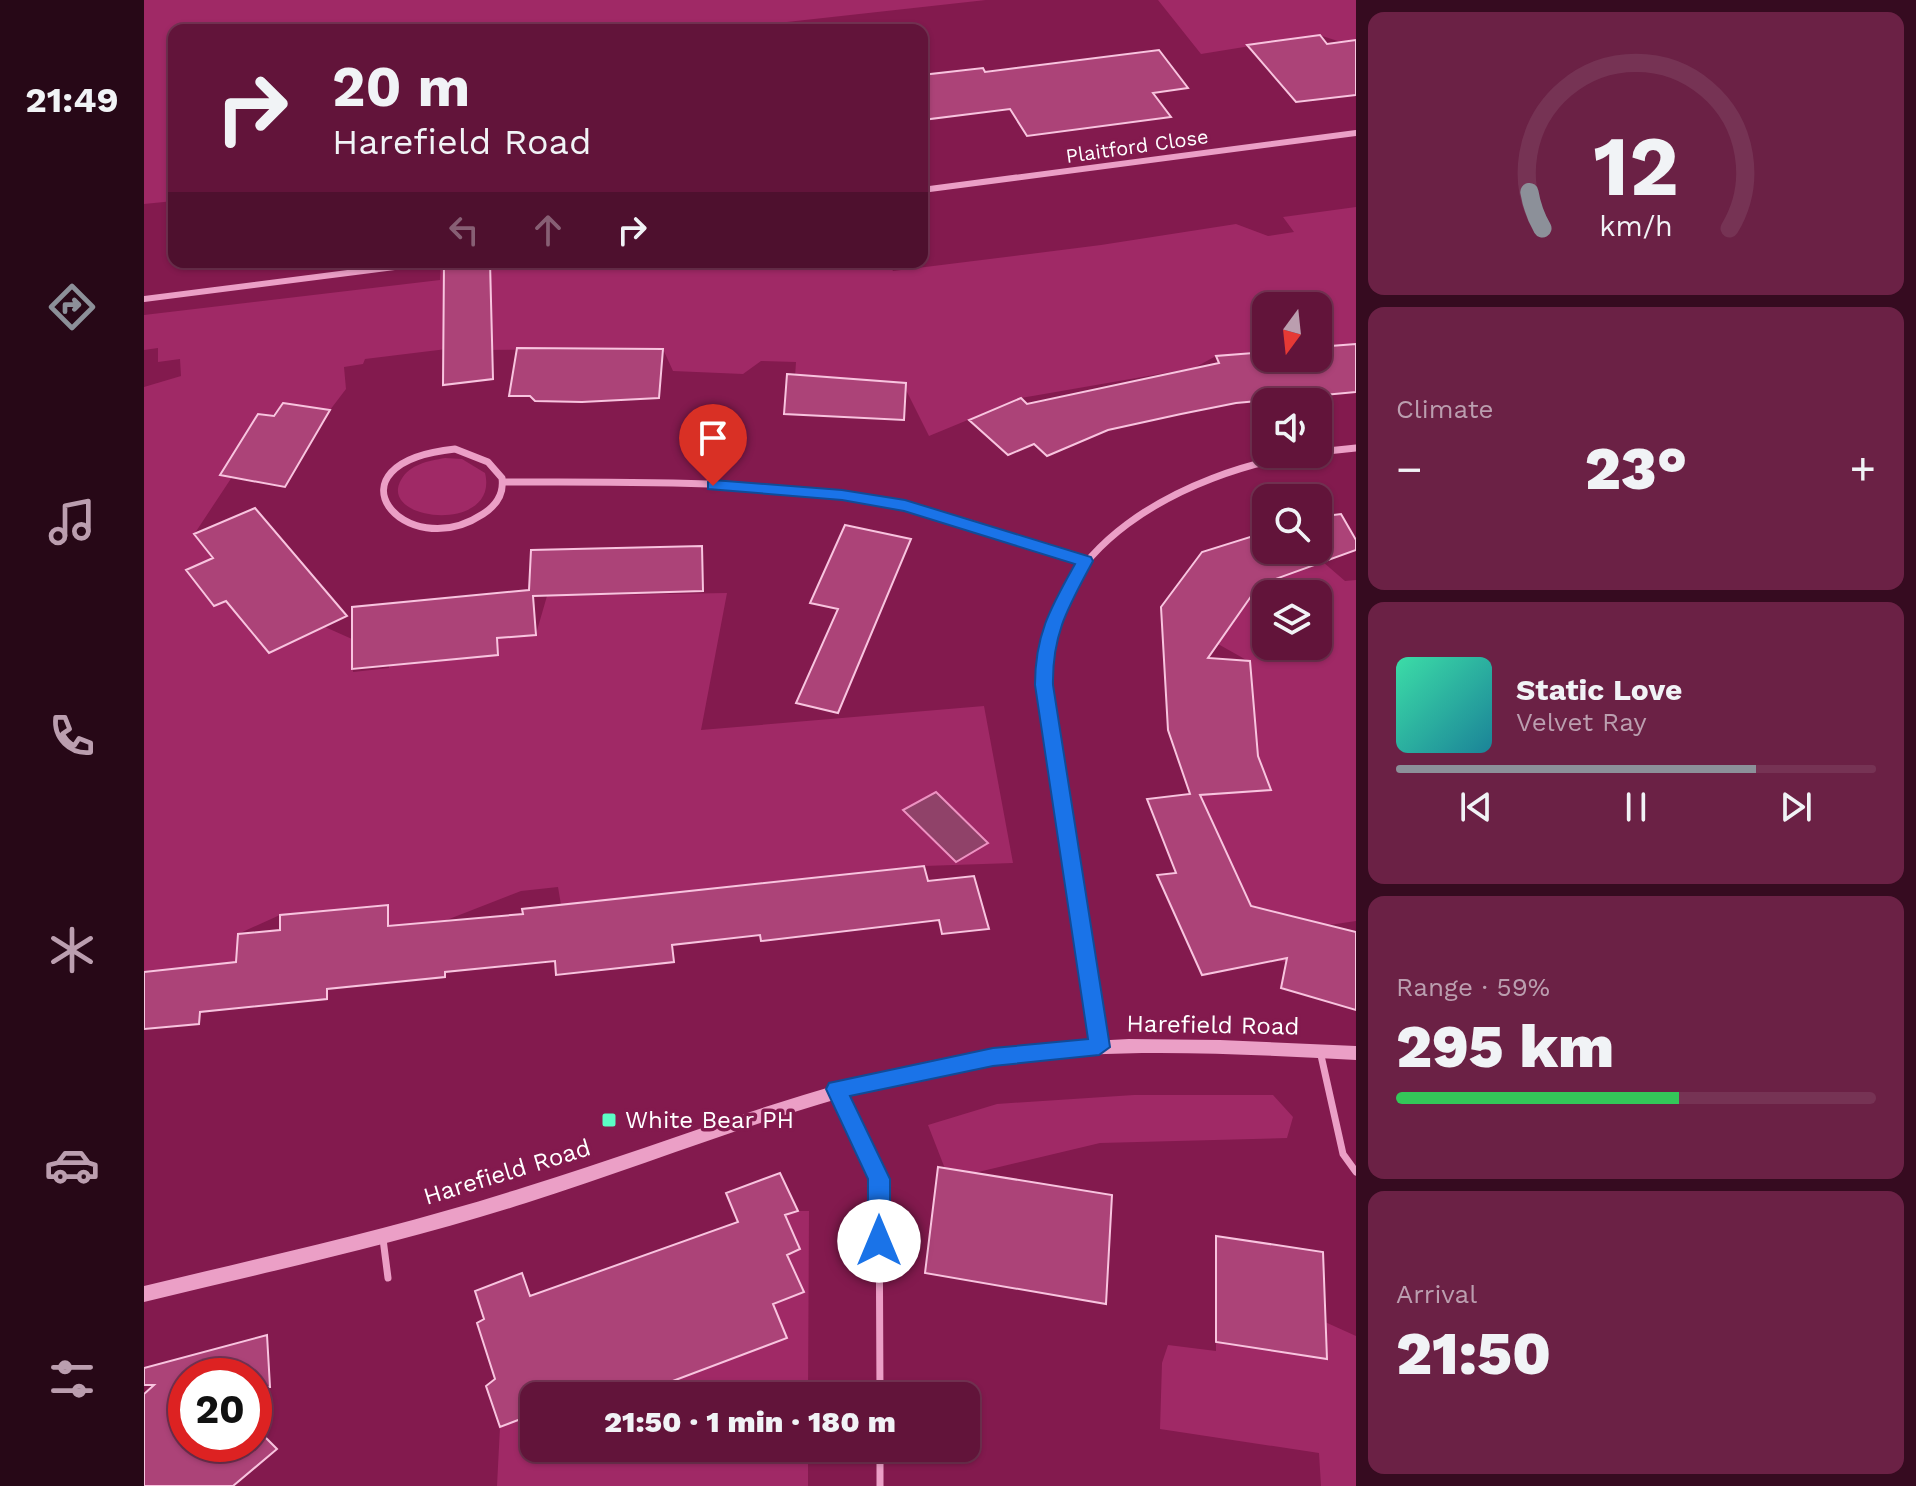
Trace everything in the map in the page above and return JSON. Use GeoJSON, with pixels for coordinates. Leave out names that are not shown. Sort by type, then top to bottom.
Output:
{"type":"FeatureCollection","features":[{"type":"Feature","properties":{"kind":"street","name":"Plaitford Close"},"geometry":{"type":"LineString","coordinates":[[928,189],[1356,133]]}},
{"type":"Feature","properties":{"kind":"street"},"geometry":{"type":"LineString","coordinates":[[144,299],[387,268]]}},
{"type":"Feature","properties":{"kind":"street"},"geometry":{"type":"LineString","coordinates":[[1332,451],[1356,448]]}},
{"type":"Feature","properties":{"kind":"street"},"geometry":{"type":"LineString","coordinates":[[455,449],[488,460],[498,470],[503,482],[501,495],[492,507],[460,524],[430,526],[403,520],[391,511],[384,499],[383,487],[401,463],[436,450],[455,449]]}},
{"type":"Feature","properties":{"kind":"street"},"geometry":{"type":"LineString","coordinates":[[1099,1047],[1044,685],[1044,651],[1054,616],[1085,561],[1135,521],[1181,492],[1252,466]]}},
{"type":"Feature","properties":{"kind":"street"},"geometry":{"type":"LineString","coordinates":[[503,482],[686,484],[842,495],[931,513],[1085,561]]}},
{"type":"Feature","properties":{"kind":"street","name":"Harefield Road"},"geometry":{"type":"LineString","coordinates":[[144,1294],[382,1235],[526,1195],[836,1089],[993,1057],[1099,1047],[1356,1053]]}},
{"type":"Feature","properties":{"kind":"lane"},"geometry":{"type":"LineString","coordinates":[[1320,1051],[1343,1154],[1356,1172]]}},
{"type":"Feature","properties":{"kind":"lane"},"geometry":{"type":"LineString","coordinates":[[836,1089],[879,1179],[880,1382]]}},
{"type":"Feature","properties":{"kind":"lane"},"geometry":{"type":"LineString","coordinates":[[382,1235],[388,1278]]}},
{"type":"Feature","properties":{"kind":"lane"},"geometry":{"type":"LineString","coordinates":[[880,1462],[880,1486]]}},
{"type":"Feature","properties":{"kind":"shaded area"},"geometry":{"type":"Polygon","coordinates":[[[144,0],[986,0],[769,24],[168,24],[168,202],[144,204],[144,0]]]}},
{"type":"Feature","properties":{"kind":"shaded area"},"geometry":{"type":"Polygon","coordinates":[[[1158,0],[1356,0],[1356,40],[1341,42],[1319,35],[1201,54],[1158,0]]]}},
{"type":"Feature","properties":{"kind":"shaded area"},"geometry":{"type":"Polygon","coordinates":[[[1356,207],[1356,346],[1332,347],[1332,292],[1252,292],[1252,353],[1216,356],[1194,368],[1021,398],[929,436],[902,382],[795,377],[796,362],[761,361],[743,374],[673,371],[663,349],[482,350],[463,347],[365,359],[363,364],[344,367],[346,389],[330,410],[283,403],[222,475],[232,477],[195,533],[213,558],[197,565],[206,577],[195,582],[213,606],[247,592],[269,653],[325,627],[352,639],[353,672],[389,668],[389,665],[497,638],[536,634],[547,596],[727,593],[701,730],[984,706],[1013,863],[924,866],[561,905],[558,887],[521,891],[444,921],[388,926],[388,905],[280,915],[238,934],[236,962],[144,972],[144,387],[181,376],[180,359],[158,362],[158,348],[144,350],[144,315],[440,280],[441,268],[891,268],[893,271],[1101,245],[1236,224],[1268,236],[1294,232],[1283,217],[1356,207]]]}},
{"type":"Feature","properties":{"kind":"shaded area"},"geometry":{"type":"Polygon","coordinates":[[[445,458],[462,459],[485,473],[485,493],[475,506],[459,513],[440,515],[421,512],[406,505],[398,494],[401,480],[409,470],[445,458]]]}},
{"type":"Feature","properties":{"kind":"shaded area"},"geometry":{"type":"Polygon","coordinates":[[[1325,564],[1345,581],[1356,580],[1356,921],[1329,925],[1294,917],[1286,962],[1276,960],[1232,865],[1191,796],[1271,789],[1248,729],[1254,710],[1250,662],[1218,644],[1252,591],[1252,660],[1332,660],[1332,580],[1272,580],[1325,564]]]}},
{"type":"Feature","properties":{"kind":"shaded area"},"geometry":{"type":"Polygon","coordinates":[[[936,792],[988,843],[956,862],[903,810],[936,792]]]}},
{"type":"Feature","properties":{"kind":"shaded area"},"geometry":{"type":"Polygon","coordinates":[[[1134,1095],[1273,1095],[1293,1117],[1287,1138],[1100,1143],[949,1179],[928,1125],[997,1104],[1134,1095]]]}},
{"type":"Feature","properties":{"kind":"shaded area"},"geometry":{"type":"Polygon","coordinates":[[[809,1211],[808,1382],[667,1382],[787,1338],[773,1304],[787,1255],[800,1249],[785,1215],[809,1211]]]}},
{"type":"Feature","properties":{"kind":"shaded area"},"geometry":{"type":"Polygon","coordinates":[[[1325,1322],[1356,1336],[1356,1486],[1321,1486],[1319,1453],[1160,1429],[1162,1363],[1168,1345],[1216,1351],[1216,1342],[1327,1359],[1325,1322]]]}},
{"type":"Feature","properties":{"kind":"shaded area"},"geometry":{"type":"Polygon","coordinates":[[[520,1419],[520,1462],[808,1462],[808,1486],[497,1486],[500,1427],[520,1419]]]}},
{"type":"Feature","properties":{"kind":"building"},"geometry":{"type":"Polygon","coordinates":[[[1320,35],[1327,44],[1356,40],[1356,95],[1296,102],[1247,45],[1320,35]]]}},
{"type":"Feature","properties":{"kind":"building"},"geometry":{"type":"Polygon","coordinates":[[[1159,50],[1188,88],[1153,93],[1171,117],[1027,136],[1010,109],[928,119],[928,74],[983,68],[985,72],[1159,50]]]}},
{"type":"Feature","properties":{"kind":"building"},"geometry":{"type":"Polygon","coordinates":[[[444,268],[490,268],[493,379],[443,385],[444,268]]]}},
{"type":"Feature","properties":{"kind":"building"},"geometry":{"type":"Polygon","coordinates":[[[1356,344],[1356,392],[1332,394],[1332,388],[1252,388],[1252,402],[1108,430],[1047,456],[1034,444],[1008,455],[969,420],[1021,398],[1027,404],[1219,363],[1216,356],[1252,353],[1252,372],[1332,372],[1332,346],[1356,344]]]}},
{"type":"Feature","properties":{"kind":"building"},"geometry":{"type":"Polygon","coordinates":[[[517,348],[663,349],[659,398],[582,402],[535,401],[530,396],[509,396],[517,348]]]}},
{"type":"Feature","properties":{"kind":"building"},"geometry":{"type":"Polygon","coordinates":[[[787,374],[906,383],[904,420],[784,414],[787,374]]]}},
{"type":"Feature","properties":{"kind":"building"},"geometry":{"type":"Polygon","coordinates":[[[283,403],[330,410],[285,487],[220,475],[258,414],[274,416],[283,403]]]}},
{"type":"Feature","properties":{"kind":"building"},"geometry":{"type":"Polygon","coordinates":[[[255,508],[347,616],[269,653],[226,601],[214,606],[186,570],[213,558],[194,534],[255,508]]]}},
{"type":"Feature","properties":{"kind":"building"},"geometry":{"type":"Polygon","coordinates":[[[1341,514],[1356,540],[1356,550],[1332,559],[1332,515],[1341,514]]]}},
{"type":"Feature","properties":{"kind":"building"},"geometry":{"type":"Polygon","coordinates":[[[845,525],[911,539],[838,713],[796,703],[838,609],[810,603],[845,525]]]}},
{"type":"Feature","properties":{"kind":"building"},"geometry":{"type":"Polygon","coordinates":[[[1252,536],[1252,564],[1317,564],[1273,580],[1252,580],[1252,595],[1208,658],[1250,661],[1258,756],[1271,790],[1200,795],[1251,906],[1356,932],[1356,1010],[1281,988],[1287,958],[1202,975],[1157,875],[1176,873],[1147,799],[1190,794],[1168,730],[1161,607],[1202,552],[1252,536]]]}},
{"type":"Feature","properties":{"kind":"building"},"geometry":{"type":"Polygon","coordinates":[[[702,546],[703,591],[533,596],[536,635],[497,638],[498,655],[352,669],[352,607],[529,590],[531,550],[702,546]]]}},
{"type":"Feature","properties":{"kind":"building"},"geometry":{"type":"Polygon","coordinates":[[[924,866],[928,881],[974,876],[989,929],[942,934],[939,920],[761,941],[760,935],[672,945],[674,962],[556,975],[555,961],[445,972],[445,977],[327,989],[327,999],[200,1012],[199,1024],[144,1029],[144,972],[236,962],[238,934],[280,930],[280,915],[388,905],[388,926],[523,914],[522,909],[924,866]]]}},
{"type":"Feature","properties":{"kind":"building"},"geometry":{"type":"Polygon","coordinates":[[[938,1167],[1112,1195],[1106,1304],[925,1273],[938,1167]]]}},
{"type":"Feature","properties":{"kind":"building"},"geometry":{"type":"Polygon","coordinates":[[[780,1173],[798,1211],[785,1215],[800,1249],[787,1255],[804,1292],[773,1304],[787,1338],[670,1382],[520,1382],[520,1419],[500,1427],[486,1386],[495,1379],[477,1323],[484,1319],[475,1291],[522,1273],[530,1296],[738,1222],[726,1193],[780,1173]]]}},
{"type":"Feature","properties":{"kind":"building"},"geometry":{"type":"Polygon","coordinates":[[[1216,1236],[1323,1252],[1327,1359],[1216,1342],[1216,1236]]]}},
{"type":"Feature","properties":{"kind":"building"},"geometry":{"type":"Polygon","coordinates":[[[267,1335],[268,1358],[181,1358],[267,1335]]]}},
{"type":"Feature","properties":{"kind":"building"},"geometry":{"type":"Polygon","coordinates":[[[168,1362],[168,1462],[262,1462],[233,1486],[144,1486],[144,1394],[154,1385],[144,1385],[144,1368],[168,1362]]]}},
{"type":"Feature","properties":{"kind":"place","name":"White Bear PH"},"geometry":{"type":"Point","coordinates":[609,1120]}},
{"type":"Feature","properties":{"kind":"route"},"geometry":{"type":"LineString","coordinates":[[713,486],[842,495],[905,506],[1085,561],[1054,616],[1044,651],[1044,685],[1099,1047],[993,1057],[836,1089],[879,1179],[879,1241]]}}]}
